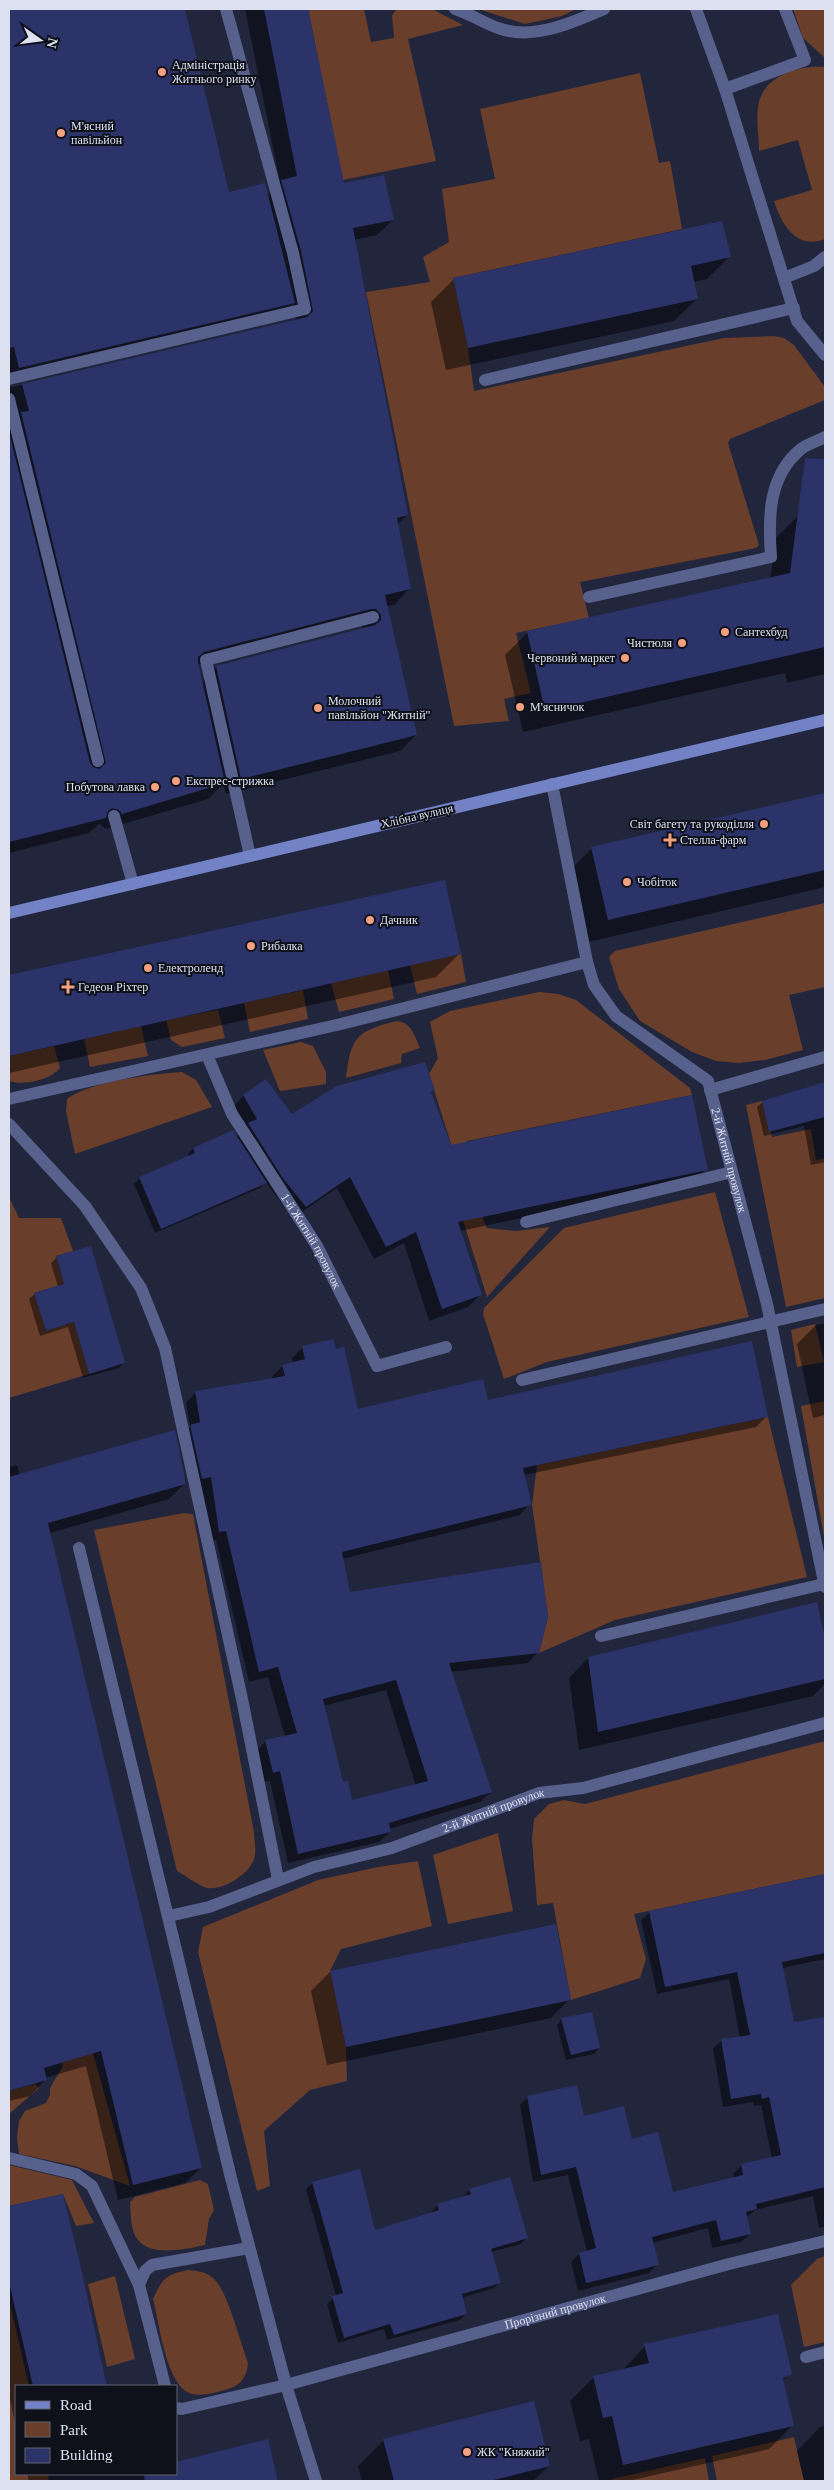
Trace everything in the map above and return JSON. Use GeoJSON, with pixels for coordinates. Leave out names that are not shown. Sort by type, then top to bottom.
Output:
{"type":"FeatureCollection","features":[{"type":"Feature","properties":{"kind":"street"},"geometry":{"type":"LineString","coordinates":[[9,379],[305,309],[293,253],[226,9]]}},
{"type":"Feature","properties":{"kind":"street"},"geometry":{"type":"LineString","coordinates":[[455,9],[502,29],[525,33],[551,29],[604,9]]}},
{"type":"Feature","properties":{"kind":"street"},"geometry":{"type":"LineString","coordinates":[[696,9],[726,89],[797,321],[825,355]]}},
{"type":"Feature","properties":{"kind":"street"},"geometry":{"type":"LineString","coordinates":[[726,89],[805,60],[786,9]]}},
{"type":"Feature","properties":{"kind":"street"},"geometry":{"type":"LineString","coordinates":[[784,278],[814,266],[825,257]]}},
{"type":"Feature","properties":{"kind":"street"},"geometry":{"type":"LineString","coordinates":[[485,380],[794,308]]}},
{"type":"Feature","properties":{"kind":"street"},"geometry":{"type":"LineString","coordinates":[[9,399],[98,761]]}},
{"type":"Feature","properties":{"kind":"street"},"geometry":{"type":"LineString","coordinates":[[589,597],[771,557],[770,509],[779,473],[801,449],[825,437]]}},
{"type":"Feature","properties":{"kind":"street"},"geometry":{"type":"LineString","coordinates":[[250,856],[206,660],[373,616]]}},
{"type":"Feature","properties":{"kind":"street","name":"Хлібна вулиця"},"geometry":{"type":"LineString","coordinates":[[9,913],[825,720]]}},
{"type":"Feature","properties":{"kind":"street","name":"2-й Житній провулок"},"geometry":{"type":"LineString","coordinates":[[552,784],[587,962],[594,985],[616,1016],[708,1081],[771,1322],[821,1549],[825,1586]]}},
{"type":"Feature","properties":{"kind":"street"},"geometry":{"type":"LineString","coordinates":[[114,816],[133,884]]}},
{"type":"Feature","properties":{"kind":"street"},"geometry":{"type":"LineString","coordinates":[[9,1099],[207,1055],[587,962]]}},
{"type":"Feature","properties":{"kind":"street","name":"1-й Житній провулок"},"geometry":{"type":"LineString","coordinates":[[207,1055],[232,1114],[317,1246],[377,1366],[446,1347]]}},
{"type":"Feature","properties":{"kind":"street"},"geometry":{"type":"LineString","coordinates":[[710,1090],[825,1057]]}},
{"type":"Feature","properties":{"kind":"street"},"geometry":{"type":"LineString","coordinates":[[9,1124],[85,1206],[141,1288],[165,1348],[242,1699],[278,1879]]}},
{"type":"Feature","properties":{"kind":"street"},"geometry":{"type":"LineString","coordinates":[[526,1222],[732,1172]]}},
{"type":"Feature","properties":{"kind":"street"},"geometry":{"type":"LineString","coordinates":[[522,1380],[825,1309]]}},
{"type":"Feature","properties":{"kind":"street"},"geometry":{"type":"LineString","coordinates":[[79,1548],[249,2248],[286,2385],[316,2481]]}},
{"type":"Feature","properties":{"kind":"street"},"geometry":{"type":"LineString","coordinates":[[601,1636],[825,1586]]}},
{"type":"Feature","properties":{"kind":"street","name":"2-й Житній провулок"},"geometry":{"type":"LineString","coordinates":[[169,1916],[209,1907],[278,1879],[314,1867],[392,1848],[539,1793],[583,1788],[825,1723]]}},
{"type":"Feature","properties":{"kind":"street"},"geometry":{"type":"LineString","coordinates":[[9,2158],[76,2174],[92,2186],[139,2285],[165,2385]]}},
{"type":"Feature","properties":{"kind":"street","name":"Прорізний провулок"},"geometry":{"type":"LineString","coordinates":[[178,2408],[286,2385],[729,2264],[825,2242]]}},
{"type":"Feature","properties":{"kind":"street"},"geometry":{"type":"LineString","coordinates":[[139,2285],[145,2272],[152,2265],[249,2248]]}},
{"type":"Feature","properties":{"kind":"street"},"geometry":{"type":"LineString","coordinates":[[806,2357],[825,2352]]}},
{"type":"Feature","properties":{"kind":"green space"},"geometry":{"type":"Polygon","coordinates":[[[308,9],[364,9],[371,42],[394,38],[392,15],[397,9],[432,9],[463,25],[408,39],[436,161],[343,180],[308,9]]]}},
{"type":"Feature","properties":{"kind":"green space"},"geometry":{"type":"Polygon","coordinates":[[[478,9],[576,9],[562,16],[525,24],[478,9]]]}},
{"type":"Feature","properties":{"kind":"green space"},"geometry":{"type":"Polygon","coordinates":[[[793,9],[825,9],[825,58],[803,38],[793,9]]]}},
{"type":"Feature","properties":{"kind":"green space"},"geometry":{"type":"Polygon","coordinates":[[[825,67],[825,239],[815,242],[798,238],[792,233],[781,219],[774,201],[812,190],[798,140],[759,151],[757,123],[761,96],[766,87],[774,80],[804,68],[825,67]]]}},
{"type":"Feature","properties":{"kind":"green space"},"geometry":{"type":"Polygon","coordinates":[[[640,73],[659,163],[670,161],[682,229],[453,278],[468,348],[474,391],[724,338],[774,336],[784,338],[794,345],[825,387],[825,400],[730,439],[728,443],[759,545],[756,548],[580,582],[589,618],[516,633],[531,693],[504,699],[509,721],[454,726],[366,292],[430,282],[423,257],[449,242],[442,189],[495,179],[480,109],[640,73]]]}},
{"type":"Feature","properties":{"kind":"green space"},"geometry":{"type":"Polygon","coordinates":[[[825,903],[825,987],[789,995],[803,1050],[765,1060],[739,1063],[716,1061],[692,1052],[640,1021],[619,989],[609,957],[615,951],[825,903]]]}},
{"type":"Feature","properties":{"kind":"green space"},"geometry":{"type":"Polygon","coordinates":[[[461,954],[466,982],[417,994],[410,965],[461,954]]]}},
{"type":"Feature","properties":{"kind":"green space"},"geometry":{"type":"Polygon","coordinates":[[[388,970],[394,999],[339,1012],[331,983],[388,970]]]}},
{"type":"Feature","properties":{"kind":"green space"},"geometry":{"type":"Polygon","coordinates":[[[303,990],[308,1019],[250,1032],[244,1003],[303,990]]]}},
{"type":"Feature","properties":{"kind":"green space"},"geometry":{"type":"Polygon","coordinates":[[[539,992],[558,994],[576,1000],[690,1088],[692,1095],[467,1141],[482,1217],[487,1228],[516,1231],[550,1227],[487,1297],[454,1192],[463,1182],[429,1074],[438,1058],[430,1022],[450,1011],[539,992]]]}},
{"type":"Feature","properties":{"kind":"green space"},"geometry":{"type":"Polygon","coordinates":[[[218,1010],[225,1038],[182,1047],[171,1040],[166,1020],[218,1010]]]}},
{"type":"Feature","properties":{"kind":"green space"},"geometry":{"type":"Polygon","coordinates":[[[397,1021],[409,1027],[420,1048],[402,1054],[401,1063],[346,1078],[350,1053],[358,1037],[373,1028],[397,1021]]]}},
{"type":"Feature","properties":{"kind":"green space"},"geometry":{"type":"Polygon","coordinates":[[[141,1026],[148,1056],[90,1067],[84,1039],[141,1026]]]}},
{"type":"Feature","properties":{"kind":"green space"},"geometry":{"type":"Polygon","coordinates":[[[301,1042],[313,1046],[326,1072],[326,1084],[280,1091],[263,1050],[301,1042]]]}},
{"type":"Feature","properties":{"kind":"green space"},"geometry":{"type":"Polygon","coordinates":[[[54,1046],[60,1068],[56,1072],[36,1081],[22,1083],[9,1081],[9,1056],[54,1046]]]}},
{"type":"Feature","properties":{"kind":"green space"},"geometry":{"type":"Polygon","coordinates":[[[182,1072],[196,1080],[212,1107],[75,1154],[66,1111],[67,1099],[91,1087],[106,1083],[182,1072]]]}},
{"type":"Feature","properties":{"kind":"green space"},"geometry":{"type":"Polygon","coordinates":[[[762,1101],[772,1137],[811,1129],[816,1160],[825,1158],[825,1298],[786,1307],[746,1105],[762,1101]]]}},
{"type":"Feature","properties":{"kind":"green space"},"geometry":{"type":"Polygon","coordinates":[[[715,1192],[749,1317],[547,1362],[504,1379],[483,1314],[484,1308],[564,1228],[715,1192]]]}},
{"type":"Feature","properties":{"kind":"green space"},"geometry":{"type":"Polygon","coordinates":[[[9,1197],[19,1218],[61,1218],[73,1251],[56,1256],[64,1284],[34,1293],[46,1331],[74,1322],[89,1374],[9,1398],[9,1197]]]}},
{"type":"Feature","properties":{"kind":"green space"},"geometry":{"type":"Polygon","coordinates":[[[815,1324],[824,1362],[797,1367],[791,1330],[815,1324]]]}},
{"type":"Feature","properties":{"kind":"green space"},"geometry":{"type":"Polygon","coordinates":[[[825,1401],[825,1536],[824,1537],[801,1406],[825,1401]]]}},
{"type":"Feature","properties":{"kind":"green space"},"geometry":{"type":"Polygon","coordinates":[[[768,1417],[807,1577],[615,1620],[539,1653],[548,1617],[532,1505],[537,1465],[768,1417]]]}},
{"type":"Feature","properties":{"kind":"green space"},"geometry":{"type":"Polygon","coordinates":[[[184,1513],[193,1514],[254,1832],[255,1853],[251,1865],[233,1881],[226,1885],[211,1888],[204,1887],[177,1871],[94,1530],[184,1513]]]}},
{"type":"Feature","properties":{"kind":"green space"},"geometry":{"type":"Polygon","coordinates":[[[825,1741],[825,1874],[634,1914],[646,1959],[640,1978],[571,2000],[553,1903],[537,1905],[532,1839],[534,1819],[549,1804],[564,1800],[585,1804],[825,1741]]]}},
{"type":"Feature","properties":{"kind":"green space"},"geometry":{"type":"Polygon","coordinates":[[[498,1833],[513,1911],[448,1924],[433,1855],[498,1833]]]}},
{"type":"Feature","properties":{"kind":"green space"},"geometry":{"type":"Polygon","coordinates":[[[418,1861],[432,1926],[341,1949],[330,1971],[346,2047],[347,2081],[310,2090],[264,2131],[270,2186],[257,2191],[198,1952],[203,1927],[318,1880],[378,1867],[418,1861]]]}},
{"type":"Feature","properties":{"kind":"green space"},"geometry":{"type":"Polygon","coordinates":[[[73,1981],[130,2186],[75,2166],[19,2154],[17,2138],[19,2121],[25,2111],[46,2103],[50,2095],[50,2088],[63,2066],[59,2048],[73,1981]]]}},
{"type":"Feature","properties":{"kind":"green space"},"geometry":{"type":"Polygon","coordinates":[[[35,2084],[39,2088],[9,2114],[9,2091],[35,2084]]]}},
{"type":"Feature","properties":{"kind":"green space"},"geometry":{"type":"Polygon","coordinates":[[[9,2165],[72,2180],[94,2223],[76,2226],[63,2194],[9,2206],[9,2165]]]}},
{"type":"Feature","properties":{"kind":"green space"},"geometry":{"type":"Polygon","coordinates":[[[200,2180],[208,2184],[214,2210],[209,2219],[205,2245],[179,2250],[160,2250],[151,2249],[138,2240],[132,2227],[130,2202],[135,2197],[200,2180]]]}},
{"type":"Feature","properties":{"kind":"green space"},"geometry":{"type":"Polygon","coordinates":[[[825,2256],[825,2342],[804,2347],[791,2285],[817,2259],[825,2256]]]}},
{"type":"Feature","properties":{"kind":"green space"},"geometry":{"type":"Polygon","coordinates":[[[189,2270],[199,2271],[208,2275],[219,2285],[229,2305],[248,2363],[246,2373],[239,2384],[215,2393],[199,2395],[188,2393],[177,2382],[167,2361],[153,2299],[166,2278],[175,2273],[189,2270]]]}},
{"type":"Feature","properties":{"kind":"green space"},"geometry":{"type":"Polygon","coordinates":[[[115,2276],[135,2359],[107,2367],[88,2284],[115,2276]]]}},
{"type":"Feature","properties":{"kind":"green space"},"geometry":{"type":"Polygon","coordinates":[[[9,2300],[29,2385],[15,2385],[15,2475],[49,2475],[48,2481],[9,2481],[9,2300]]]}},
{"type":"Feature","properties":{"kind":"green space"},"geometry":{"type":"Polygon","coordinates":[[[794,2437],[804,2481],[717,2481],[712,2456],[794,2437]]]}},
{"type":"Feature","properties":{"kind":"green space"},"geometry":{"type":"Polygon","coordinates":[[[705,2458],[709,2481],[612,2481],[612,2479],[705,2458]]]}},
{"type":"Feature","properties":{"kind":"building"},"geometry":{"type":"Polygon","coordinates":[[[9,9],[185,9],[229,192],[265,183],[295,303],[19,368],[14,347],[9,348],[9,9]]]}},
{"type":"Feature","properties":{"kind":"building"},"geometry":{"type":"Polygon","coordinates":[[[264,9],[308,9],[344,183],[384,175],[394,220],[353,228],[408,515],[397,518],[411,589],[385,595],[417,735],[241,779],[216,666],[375,625],[381,620],[381,615],[376,609],[371,609],[204,652],[198,657],[198,662],[225,783],[122,814],[119,810],[112,808],[108,811],[106,818],[9,842],[9,432],[90,763],[93,767],[99,769],[106,763],[21,412],[29,411],[22,384],[307,317],[313,311],[301,251],[281,180],[297,176],[264,9]]]}},
{"type":"Feature","properties":{"kind":"building"},"geometry":{"type":"Polygon","coordinates":[[[722,221],[731,257],[691,266],[698,299],[468,348],[453,278],[722,221]]]}},
{"type":"Feature","properties":{"kind":"building"},"geometry":{"type":"Polygon","coordinates":[[[805,458],[825,459],[825,647],[545,711],[527,631],[790,573],[805,458]]]}},
{"type":"Feature","properties":{"kind":"building"},"geometry":{"type":"Polygon","coordinates":[[[825,793],[825,870],[608,920],[591,847],[825,793]]]}},
{"type":"Feature","properties":{"kind":"building"},"geometry":{"type":"Polygon","coordinates":[[[445,880],[461,954],[9,1056],[9,975],[445,880]]]}},
{"type":"Feature","properties":{"kind":"building"},"geometry":{"type":"Polygon","coordinates":[[[425,1062],[435,1090],[431,1092],[451,1145],[692,1095],[708,1170],[458,1222],[482,1295],[442,1309],[416,1232],[386,1247],[350,1177],[306,1207],[282,1177],[248,1123],[257,1119],[243,1095],[266,1079],[292,1114],[337,1086],[425,1062]]]}},
{"type":"Feature","properties":{"kind":"building"},"geometry":{"type":"Polygon","coordinates":[[[825,1082],[825,1117],[769,1132],[762,1101],[825,1082]]]}},
{"type":"Feature","properties":{"kind":"building"},"geometry":{"type":"Polygon","coordinates":[[[233,1130],[267,1183],[161,1229],[139,1177],[195,1153],[193,1148],[233,1130]]]}},
{"type":"Feature","properties":{"kind":"building"},"geometry":{"type":"Polygon","coordinates":[[[91,1246],[125,1363],[89,1374],[74,1322],[46,1331],[34,1293],[64,1284],[56,1256],[91,1246]]]}},
{"type":"Feature","properties":{"kind":"building"},"geometry":{"type":"Polygon","coordinates":[[[333,1339],[336,1349],[344,1346],[358,1409],[483,1379],[488,1400],[752,1341],[768,1417],[523,1468],[532,1505],[342,1552],[350,1592],[541,1562],[548,1617],[539,1653],[449,1663],[492,1792],[389,1823],[391,1832],[298,1854],[280,1771],[273,1773],[265,1740],[297,1733],[278,1667],[259,1672],[226,1531],[219,1532],[211,1477],[202,1479],[190,1425],[200,1422],[195,1391],[285,1376],[282,1365],[305,1359],[302,1346],[333,1339]],[[396,1680],[323,1699],[343,1782],[348,1781],[352,1800],[428,1781],[396,1680]]]}},
{"type":"Feature","properties":{"kind":"building"},"geometry":{"type":"Polygon","coordinates":[[[175,1430],[186,1484],[48,1523],[202,2168],[133,2185],[101,2051],[44,2068],[47,2080],[9,2091],[9,1477],[175,1430]]]}},
{"type":"Feature","properties":{"kind":"building"},"geometry":{"type":"Polygon","coordinates":[[[817,1602],[825,1639],[825,1679],[598,1732],[588,1657],[817,1602]]]}},
{"type":"Feature","properties":{"kind":"building"},"geometry":{"type":"Polygon","coordinates":[[[825,1874],[825,1953],[782,1962],[794,2022],[825,2017],[825,2187],[756,2204],[757,2209],[746,2212],[751,2234],[721,2241],[716,2220],[652,2237],[659,2265],[586,2283],[579,2253],[596,2248],[576,2167],[541,2175],[527,2096],[577,2085],[584,2116],[624,2106],[632,2139],[658,2132],[673,2192],[743,2175],[741,2164],[781,2155],[769,2097],[762,2099],[761,2094],[731,2099],[721,2039],[750,2035],[737,1972],[665,1987],[649,1911],[825,1874]]]}},
{"type":"Feature","properties":{"kind":"building"},"geometry":{"type":"Polygon","coordinates":[[[556,1924],[571,2000],[346,2047],[330,1971],[556,1924]]]}},
{"type":"Feature","properties":{"kind":"building"},"geometry":{"type":"Polygon","coordinates":[[[592,2012],[600,2048],[571,2055],[561,2018],[592,2012]]]}},
{"type":"Feature","properties":{"kind":"building"},"geometry":{"type":"Polygon","coordinates":[[[360,2169],[375,2230],[439,2210],[437,2204],[471,2194],[469,2189],[510,2177],[528,2238],[491,2249],[501,2283],[462,2294],[467,2314],[394,2335],[390,2324],[344,2338],[332,2296],[343,2293],[312,2182],[360,2169]]]}},
{"type":"Feature","properties":{"kind":"building"},"geometry":{"type":"Polygon","coordinates":[[[63,2194],[107,2385],[33,2385],[9,2282],[9,2206],[63,2194]]]}},
{"type":"Feature","properties":{"kind":"building"},"geometry":{"type":"Polygon","coordinates":[[[778,2314],[792,2374],[783,2378],[794,2426],[623,2465],[612,2416],[603,2418],[593,2376],[649,2363],[644,2344],[778,2314]]]}},
{"type":"Feature","properties":{"kind":"building","name":"ЖК \"Княжий\""},"geometry":{"type":"Polygon","coordinates":[[[534,2401],[550,2466],[490,2481],[394,2481],[383,2439],[534,2401]]]}},
{"type":"Feature","properties":{"kind":"building"},"geometry":{"type":"Polygon","coordinates":[[[268,2439],[278,2481],[145,2481],[144,2475],[178,2475],[178,2462],[268,2439]]]}},
{"type":"Feature","properties":{"kind":"place","name":"Адміністрація Житнього ринку"},"geometry":{"type":"Point","coordinates":[162,72]}},
{"type":"Feature","properties":{"kind":"place","name":"М'ясний павільйон"},"geometry":{"type":"Point","coordinates":[61,133]}},
{"type":"Feature","properties":{"kind":"place","name":"Сантехбуд"},"geometry":{"type":"Point","coordinates":[725,632]}},
{"type":"Feature","properties":{"kind":"place","name":"Чистюля"},"geometry":{"type":"Point","coordinates":[682,643]}},
{"type":"Feature","properties":{"kind":"place","name":"Червоний маркет"},"geometry":{"type":"Point","coordinates":[625,658]}},
{"type":"Feature","properties":{"kind":"place","name":"М'ясничок"},"geometry":{"type":"Point","coordinates":[520,707]}},
{"type":"Feature","properties":{"kind":"place","name":"Молочний павільйон \"Житній\""},"geometry":{"type":"Point","coordinates":[318,708]}},
{"type":"Feature","properties":{"kind":"place","name":"Експрес-стрижка"},"geometry":{"type":"Point","coordinates":[176,781]}},
{"type":"Feature","properties":{"kind":"place","name":"Побутова лавка"},"geometry":{"type":"Point","coordinates":[155,787]}},
{"type":"Feature","properties":{"kind":"place","name":"Світ багету та рукоділля"},"geometry":{"type":"Point","coordinates":[764,824]}},
{"type":"Feature","properties":{"kind":"place","name":"Стелла-фарм"},"geometry":{"type":"Point","coordinates":[670,840]}},
{"type":"Feature","properties":{"kind":"place","name":"Чобіток"},"geometry":{"type":"Point","coordinates":[627,882]}},
{"type":"Feature","properties":{"kind":"place","name":"Дачник"},"geometry":{"type":"Point","coordinates":[370,920]}},
{"type":"Feature","properties":{"kind":"place","name":"Рибалка"},"geometry":{"type":"Point","coordinates":[251,946]}},
{"type":"Feature","properties":{"kind":"place","name":"Електроленд"},"geometry":{"type":"Point","coordinates":[148,968]}},
{"type":"Feature","properties":{"kind":"place","name":"Гедеон Ріхтер"},"geometry":{"type":"Point","coordinates":[68,987]}},
{"type":"Feature","properties":{"kind":"place","name":"ЖК \"Княжий\""},"geometry":{"type":"Point","coordinates":[467,2452]}}]}
